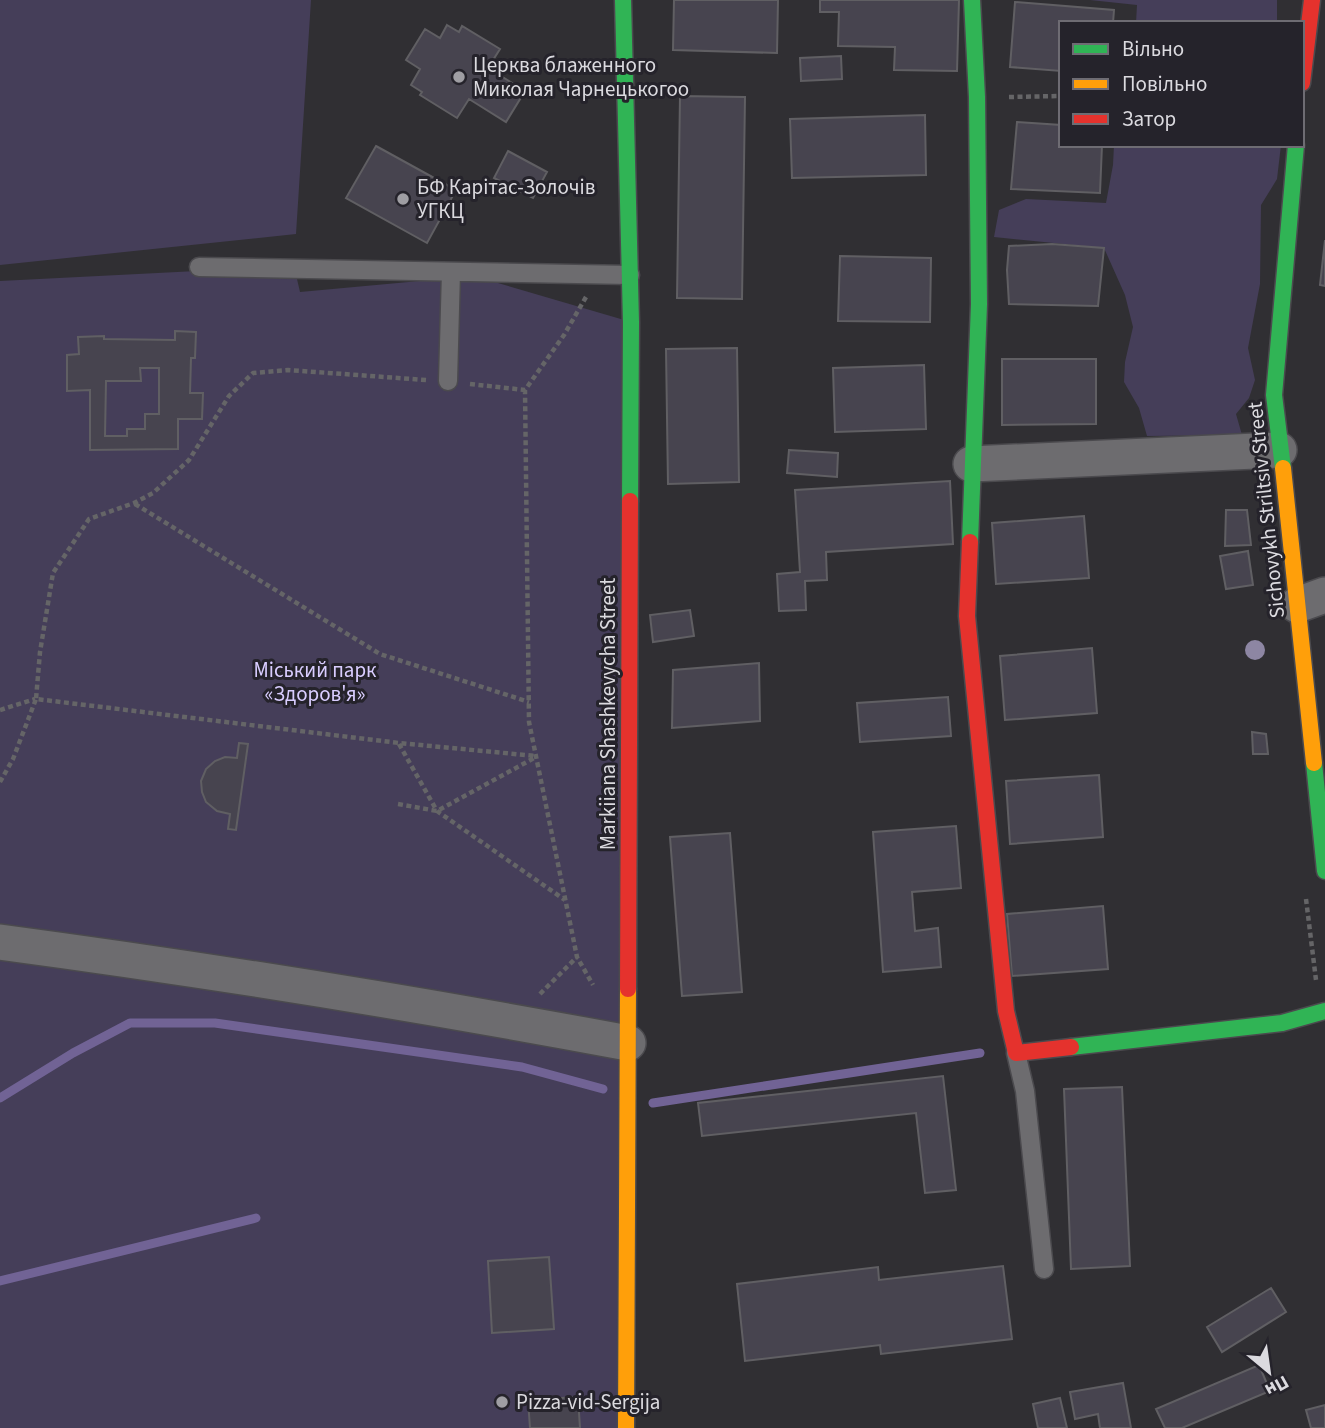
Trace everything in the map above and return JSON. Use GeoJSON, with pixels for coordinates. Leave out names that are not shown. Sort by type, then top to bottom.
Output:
{"type":"FeatureCollection","features":[{"type":"Feature","properties":{"kind":"street","name":"Markiiana Shashkevycha Street"},"geometry":{"type":"LineString","coordinates":[[623,0],[630,275],[626,1428]]}},
{"type":"Feature","properties":{"kind":"street"},"geometry":{"type":"LineString","coordinates":[[972,0],[977,97],[978,337],[967,616],[1006,1011],[1016,1053],[1282,1023],[1325,1011]]}},
{"type":"Feature","properties":{"kind":"street"},"geometry":{"type":"LineString","coordinates":[[1304,66],[1312,0]]}},
{"type":"Feature","properties":{"kind":"street","name":"Sichovykh Striltsiv Street"},"geometry":{"type":"LineString","coordinates":[[1296,147],[1274,396],[1291,533],[1311,600],[1325,871]]}},
{"type":"Feature","properties":{"kind":"street"},"geometry":{"type":"LineString","coordinates":[[971,464],[1279,450]]}},
{"type":"Feature","properties":{"kind":"street"},"geometry":{"type":"LineString","coordinates":[[0,942],[205,970],[628,1043]]}},
{"type":"Feature","properties":{"kind":"lane"},"geometry":{"type":"LineString","coordinates":[[199,267],[630,275]]}},
{"type":"Feature","properties":{"kind":"lane"},"geometry":{"type":"LineString","coordinates":[[448,381],[451,272]]}},
{"type":"Feature","properties":{"kind":"lane"},"geometry":{"type":"LineString","coordinates":[[1016,1053],[1025,1091],[1044,1269]]}},
{"type":"Feature","properties":{"kind":"path"},"geometry":{"type":"LineString","coordinates":[[977,97],[1059,96]]}},
{"type":"Feature","properties":{"kind":"path"},"geometry":{"type":"LineString","coordinates":[[596,989],[577,957],[529,722],[524,390],[564,335],[600,275]]}},
{"type":"Feature","properties":{"kind":"path"},"geometry":{"type":"LineString","coordinates":[[0,782],[13,759],[36,699],[40,652],[53,573],[89,519],[153,494],[189,460],[229,396],[253,373],[288,370],[448,381],[524,390]]}},
{"type":"Feature","properties":{"kind":"path"},"geometry":{"type":"LineString","coordinates":[[134,503],[380,654],[529,702]]}},
{"type":"Feature","properties":{"kind":"path"},"geometry":{"type":"LineString","coordinates":[[0,710],[36,699],[399,743],[536,756]]}},
{"type":"Feature","properties":{"kind":"path"},"geometry":{"type":"LineString","coordinates":[[399,743],[437,811]]}},
{"type":"Feature","properties":{"kind":"path"},"geometry":{"type":"LineString","coordinates":[[437,811],[536,756]]}},
{"type":"Feature","properties":{"kind":"path"},"geometry":{"type":"LineString","coordinates":[[398,804],[437,811],[565,901]]}},
{"type":"Feature","properties":{"kind":"path"},"geometry":{"type":"LineString","coordinates":[[512,1022],[577,957]]}},
{"type":"Feature","properties":{"kind":"green space"},"geometry":{"type":"Polygon","coordinates":[[[0,0],[311,0],[296,234],[0,265],[0,0]]]}},
{"type":"Feature","properties":{"kind":"green space"},"geometry":{"type":"Polygon","coordinates":[[[1090,0],[1277,0],[1277,21],[1136,21],[1137,5],[1090,0]]]}},
{"type":"Feature","properties":{"kind":"green space"},"geometry":{"type":"Polygon","coordinates":[[[1114,147],[1281,147],[1277,179],[1261,205],[1260,284],[1248,348],[1255,380],[1249,398],[1236,414],[1242,435],[1147,436],[1139,408],[1124,382],[1125,362],[1133,327],[1125,295],[1104,248],[994,237],[999,210],[1026,199],[1106,203],[1114,147]]]}},
{"type":"Feature","properties":{"kind":"green space","name":"Міський парк «Здоров'я»"},"geometry":{"type":"Polygon","coordinates":[[[294,266],[300,292],[474,276],[631,322],[626,1428],[0,1428],[0,281],[294,266]]]}},
{"type":"Feature","properties":{"kind":"building"},"geometry":{"type":"Polygon","coordinates":[[[674,0],[778,0],[777,53],[673,50],[674,0]]]}},
{"type":"Feature","properties":{"kind":"building"},"geometry":{"type":"Polygon","coordinates":[[[820,0],[959,0],[957,71],[894,70],[895,47],[838,46],[839,12],[820,12],[820,0]]]}},
{"type":"Feature","properties":{"kind":"building"},"geometry":{"type":"Polygon","coordinates":[[[1015,2],[1114,10],[1113,21],[1059,21],[1059,71],[1010,67],[1015,2]]]}},
{"type":"Feature","properties":{"kind":"building","name":"Церква блаженного Миколая Чарнецькогоо"},"geometry":{"type":"Polygon","coordinates":[[[447,25],[459,32],[462,26],[500,49],[488,68],[525,91],[506,122],[469,99],[457,118],[420,95],[422,92],[411,85],[420,69],[406,60],[425,29],[440,38],[447,25]]]}},
{"type":"Feature","properties":{"kind":"building"},"geometry":{"type":"Polygon","coordinates":[[[841,56],[842,79],[801,81],[800,58],[841,56]]]}},
{"type":"Feature","properties":{"kind":"building"},"geometry":{"type":"Polygon","coordinates":[[[680,96],[745,97],[742,299],[677,298],[680,96]]]}},
{"type":"Feature","properties":{"kind":"building"},"geometry":{"type":"Polygon","coordinates":[[[925,115],[926,175],[792,178],[790,119],[925,115]]]}},
{"type":"Feature","properties":{"kind":"building"},"geometry":{"type":"Polygon","coordinates":[[[1017,122],[1059,125],[1059,147],[1102,147],[1100,193],[1011,189],[1017,122]]]}},
{"type":"Feature","properties":{"kind":"building"},"geometry":{"type":"Polygon","coordinates":[[[376,146],[456,190],[427,243],[346,198],[376,146]]]}},
{"type":"Feature","properties":{"kind":"building"},"geometry":{"type":"Polygon","coordinates":[[[508,151],[547,172],[533,198],[494,178],[508,151]]]}},
{"type":"Feature","properties":{"kind":"building"},"geometry":{"type":"Polygon","coordinates":[[[1325,240],[1325,286],[1320,285],[1325,240]]]}},
{"type":"Feature","properties":{"kind":"building"},"geometry":{"type":"Polygon","coordinates":[[[1052,244],[1104,248],[1098,306],[1009,304],[1009,246],[1052,244]]]}},
{"type":"Feature","properties":{"kind":"building"},"geometry":{"type":"Polygon","coordinates":[[[840,256],[931,258],[930,322],[838,321],[840,256]]]}},
{"type":"Feature","properties":{"kind":"building"},"geometry":{"type":"Polygon","coordinates":[[[175,331],[196,332],[195,358],[191,358],[190,393],[203,393],[202,419],[178,419],[178,449],[90,450],[90,390],[67,391],[67,355],[79,354],[78,337],[175,340],[175,331]],[[140,368],[141,381],[106,381],[105,436],[127,436],[127,429],[145,429],[145,414],[159,414],[159,368],[140,368]]]}},
{"type":"Feature","properties":{"kind":"building"},"geometry":{"type":"Polygon","coordinates":[[[737,348],[739,482],[668,484],[666,349],[737,348]]]}},
{"type":"Feature","properties":{"kind":"building"},"geometry":{"type":"Polygon","coordinates":[[[1002,359],[1096,359],[1096,424],[1002,425],[1002,359]]]}},
{"type":"Feature","properties":{"kind":"building"},"geometry":{"type":"Polygon","coordinates":[[[924,365],[926,429],[835,432],[833,368],[924,365]]]}},
{"type":"Feature","properties":{"kind":"building"},"geometry":{"type":"Polygon","coordinates":[[[789,450],[838,453],[837,477],[787,473],[789,450]]]}},
{"type":"Feature","properties":{"kind":"building"},"geometry":{"type":"Polygon","coordinates":[[[950,481],[953,544],[826,552],[827,580],[805,581],[806,610],[779,611],[777,574],[800,572],[795,490],[950,481]]]}},
{"type":"Feature","properties":{"kind":"building"},"geometry":{"type":"Polygon","coordinates":[[[1226,510],[1247,510],[1251,545],[1225,546],[1226,510]]]}},
{"type":"Feature","properties":{"kind":"building"},"geometry":{"type":"Polygon","coordinates":[[[1084,516],[1089,578],[996,584],[992,523],[1084,516]]]}},
{"type":"Feature","properties":{"kind":"building"},"geometry":{"type":"Polygon","coordinates":[[[1248,551],[1253,585],[1226,589],[1220,556],[1248,551]]]}},
{"type":"Feature","properties":{"kind":"building"},"geometry":{"type":"Polygon","coordinates":[[[690,610],[694,636],[653,642],[650,615],[690,610]]]}},
{"type":"Feature","properties":{"kind":"building"},"geometry":{"type":"Polygon","coordinates":[[[1092,648],[1097,713],[1005,720],[1000,656],[1092,648]]]}},
{"type":"Feature","properties":{"kind":"building"},"geometry":{"type":"Polygon","coordinates":[[[759,663],[760,721],[672,728],[673,670],[759,663]]]}},
{"type":"Feature","properties":{"kind":"building"},"geometry":{"type":"Polygon","coordinates":[[[948,697],[951,736],[860,742],[857,703],[948,697]]]}},
{"type":"Feature","properties":{"kind":"building"},"geometry":{"type":"Polygon","coordinates":[[[1252,732],[1266,734],[1268,754],[1253,754],[1252,732]]]}},
{"type":"Feature","properties":{"kind":"building"},"geometry":{"type":"Polygon","coordinates":[[[239,743],[248,744],[236,830],[228,829],[230,814],[217,811],[206,802],[201,781],[206,769],[215,761],[225,757],[237,758],[239,743]]]}},
{"type":"Feature","properties":{"kind":"building"},"geometry":{"type":"Polygon","coordinates":[[[1099,775],[1103,837],[1010,844],[1006,781],[1099,775]]]}},
{"type":"Feature","properties":{"kind":"building"},"geometry":{"type":"Polygon","coordinates":[[[956,826],[961,888],[912,892],[915,931],[938,928],[941,967],[883,972],[873,832],[956,826]]]}},
{"type":"Feature","properties":{"kind":"building"},"geometry":{"type":"Polygon","coordinates":[[[730,833],[742,992],[682,996],[670,837],[730,833]]]}},
{"type":"Feature","properties":{"kind":"building"},"geometry":{"type":"Polygon","coordinates":[[[1103,906],[1108,969],[1012,976],[1007,914],[1103,906]]]}},
{"type":"Feature","properties":{"kind":"building"},"geometry":{"type":"Polygon","coordinates":[[[943,1076],[956,1190],[925,1193],[916,1113],[702,1136],[698,1103],[943,1076]]]}},
{"type":"Feature","properties":{"kind":"building"},"geometry":{"type":"Polygon","coordinates":[[[1122,1087],[1130,1266],[1071,1269],[1064,1089],[1122,1087]]]}},
{"type":"Feature","properties":{"kind":"building"},"geometry":{"type":"Polygon","coordinates":[[[549,1257],[554,1329],[492,1333],[488,1261],[549,1257]]]}},
{"type":"Feature","properties":{"kind":"building"},"geometry":{"type":"Polygon","coordinates":[[[1003,1266],[1012,1339],[881,1354],[880,1345],[745,1361],[737,1284],[878,1267],[879,1280],[1003,1266]]]}},
{"type":"Feature","properties":{"kind":"building"},"geometry":{"type":"Polygon","coordinates":[[[1271,1288],[1286,1312],[1222,1352],[1207,1327],[1271,1288]]]}},
{"type":"Feature","properties":{"kind":"building"},"geometry":{"type":"Polygon","coordinates":[[[1259,1365],[1270,1391],[1182,1428],[1165,1428],[1156,1409],[1259,1365]]]}},
{"type":"Feature","properties":{"kind":"building"},"geometry":{"type":"Polygon","coordinates":[[[1123,1383],[1131,1428],[1100,1428],[1098,1414],[1075,1419],[1070,1392],[1123,1383]]]}},
{"type":"Feature","properties":{"kind":"building"},"geometry":{"type":"Polygon","coordinates":[[[578,1397],[580,1428],[530,1428],[528,1400],[578,1397]]]}},
{"type":"Feature","properties":{"kind":"building"},"geometry":{"type":"Polygon","coordinates":[[[1060,1398],[1067,1428],[1038,1428],[1033,1404],[1060,1398]]]}},
{"type":"Feature","properties":{"kind":"building"},"geometry":{"type":"Polygon","coordinates":[[[1325,1405],[1325,1428],[1311,1428],[1306,1410],[1325,1405]]]}},
{"type":"Feature","properties":{"kind":"waterway"},"geometry":{"type":"LineString","coordinates":[[0,1098],[73,1053],[130,1023],[215,1023],[522,1067],[603,1089]]}},
{"type":"Feature","properties":{"kind":"waterway"},"geometry":{"type":"LineString","coordinates":[[653,1103],[980,1053]]}},
{"type":"Feature","properties":{"kind":"waterway"},"geometry":{"type":"LineString","coordinates":[[0,1281],[256,1218]]}},
{"type":"Feature","properties":{"kind":"traffic: fast"},"geometry":{"type":"LineString","coordinates":[[623,0],[631,322],[630,501]]}},
{"type":"Feature","properties":{"kind":"traffic: fast"},"geometry":{"type":"LineString","coordinates":[[970,542],[979,304],[977,97],[972,0]]}},
{"type":"Feature","properties":{"kind":"traffic: fast"},"geometry":{"type":"LineString","coordinates":[[1283,468],[1274,395],[1296,147]]}},
{"type":"Feature","properties":{"kind":"traffic: fast"},"geometry":{"type":"LineString","coordinates":[[1314,763],[1325,871]]}},
{"type":"Feature","properties":{"kind":"traffic: fast"},"geometry":{"type":"LineString","coordinates":[[1071,1047],[1282,1023],[1325,1011]]}},
{"type":"Feature","properties":{"kind":"traffic: slow"},"geometry":{"type":"LineString","coordinates":[[1283,468],[1314,763]]}},
{"type":"Feature","properties":{"kind":"traffic: slow"},"geometry":{"type":"LineString","coordinates":[[626,1428],[628,989]]}},
{"type":"Feature","properties":{"kind":"traffic: jam"},"geometry":{"type":"LineString","coordinates":[[1304,66],[1312,0]]}},
{"type":"Feature","properties":{"kind":"traffic: jam"},"geometry":{"type":"LineString","coordinates":[[628,989],[630,501]]}},
{"type":"Feature","properties":{"kind":"traffic: jam"},"geometry":{"type":"LineString","coordinates":[[970,542],[967,616],[1006,1011],[1016,1053],[1071,1047]]}},
{"type":"Feature","properties":{"kind":"place","name":"Церква блаженного Миколая Чарнецькогоо"},"geometry":{"type":"Point","coordinates":[459,77]}},
{"type":"Feature","properties":{"kind":"place","name":"БФ Карітас-Золочів УГКЦ"},"geometry":{"type":"Point","coordinates":[403,199]}},
{"type":"Feature","properties":{"kind":"place","name":"Pizza-vid-Sergija"},"geometry":{"type":"Point","coordinates":[502,1402]}}]}
